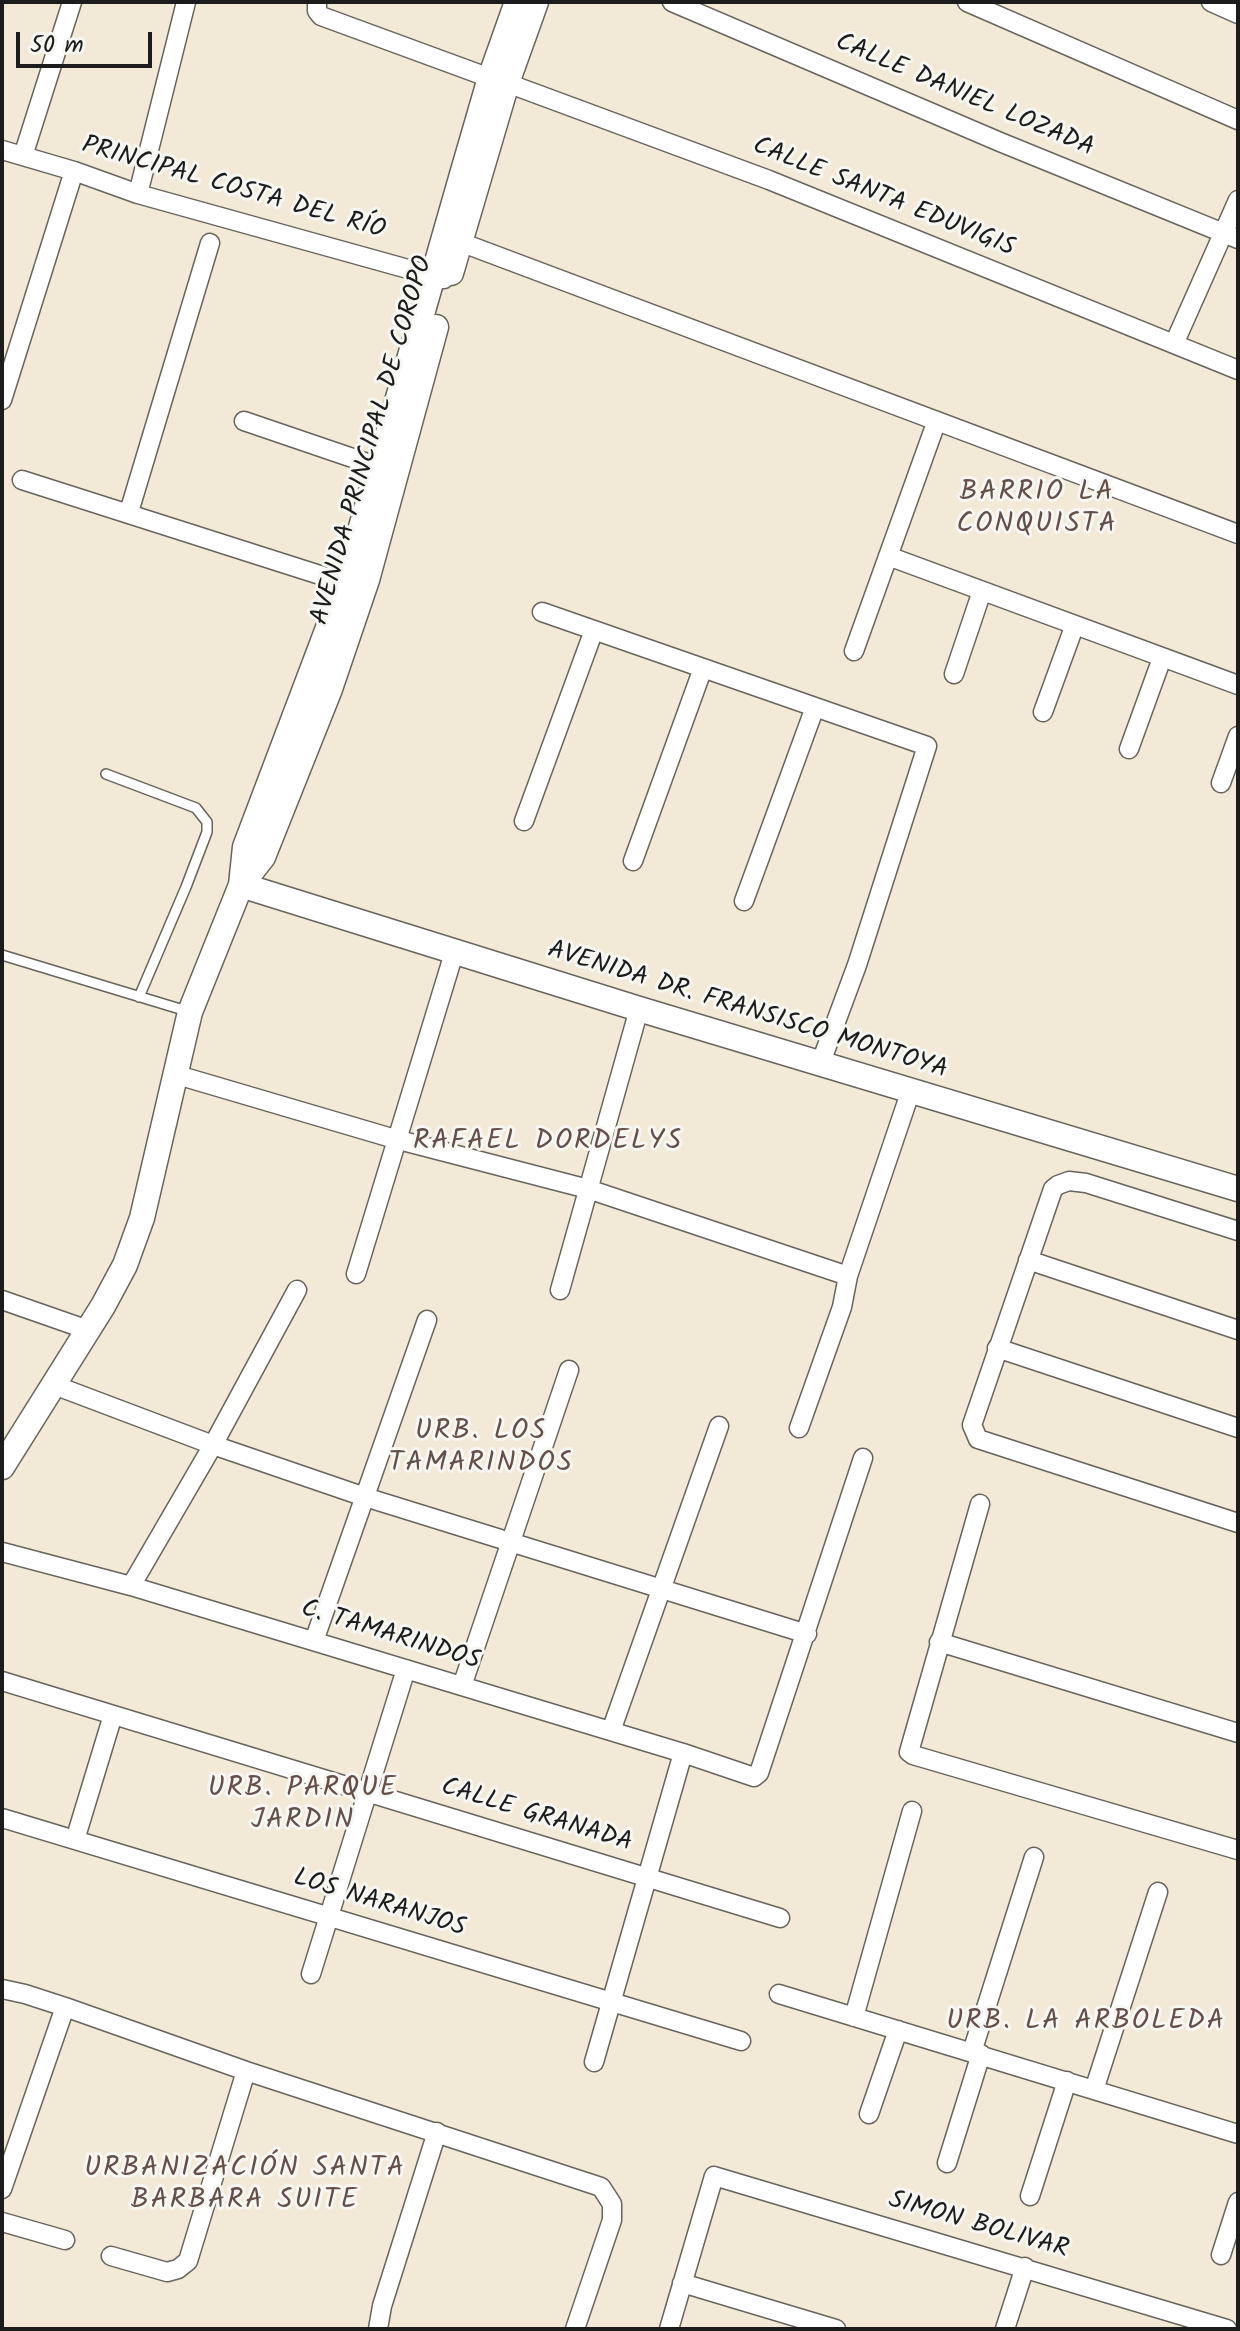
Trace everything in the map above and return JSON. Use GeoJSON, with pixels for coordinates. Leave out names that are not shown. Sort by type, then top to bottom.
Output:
{"type":"FeatureCollection","features":[{"type":"Feature","properties":{"kind":"main road","name":"AVENIDA PRINCIPAL DE COROPO"},"geometry":{"type":"LineString","coordinates":[[2,1467],[125,1265],[142,1218],[190,1012],[241,885],[245,847],[345,583],[379,467],[442,278],[460,242],[517,2]]}},
{"type":"Feature","properties":{"kind":"main road","name":"AVENIDA PRINCIPAL DE COROPO"},"geometry":{"type":"LineString","coordinates":[[241,885],[263,857],[330,689],[367,580],[442,278],[499,80],[536,2]]}},
{"type":"Feature","properties":{"kind":"main road","name":"AVENIDA DR. FRANSISCO MONTOYA"},"geometry":{"type":"LineString","coordinates":[[241,885],[454,953],[1238,1189]]}},
{"type":"Feature","properties":{"kind":"street"},"geometry":{"type":"LineString","coordinates":[[23,156],[72,2]]}},
{"type":"Feature","properties":{"kind":"street"},"geometry":{"type":"LineString","coordinates":[[138,194],[186,2]]}},
{"type":"Feature","properties":{"kind":"street","name":"CALLE SANTA EDUVIGIS"},"geometry":{"type":"LineString","coordinates":[[317,2],[317,11],[321,16],[769,180],[1238,370]]}},
{"type":"Feature","properties":{"kind":"street","name":"CALLE DANIEL LOZADA"},"geometry":{"type":"LineString","coordinates":[[672,2],[1000,142],[1231,236]]}},
{"type":"Feature","properties":{"kind":"street"},"geometry":{"type":"LineString","coordinates":[[967,2],[1238,120]]}},
{"type":"Feature","properties":{"kind":"street"},"geometry":{"type":"LineString","coordinates":[[1211,2],[1238,14]]}},
{"type":"Feature","properties":{"kind":"street","name":"PRINCIPAL COSTA DEL RÍO"},"geometry":{"type":"LineString","coordinates":[[2,150],[138,194],[442,278]]}},
{"type":"Feature","properties":{"kind":"street"},"geometry":{"type":"LineString","coordinates":[[2,400],[74,171]]}},
{"type":"Feature","properties":{"kind":"street"},"geometry":{"type":"LineString","coordinates":[[1174,344],[1231,236],[1238,200]]}},
{"type":"Feature","properties":{"kind":"street"},"geometry":{"type":"LineString","coordinates":[[460,242],[1238,534]]}},
{"type":"Feature","properties":{"kind":"street"},"geometry":{"type":"LineString","coordinates":[[129,512],[210,243]]}},
{"type":"Feature","properties":{"kind":"street"},"geometry":{"type":"LineString","coordinates":[[244,421],[379,467]]}},
{"type":"Feature","properties":{"kind":"street"},"geometry":{"type":"LineString","coordinates":[[854,651],[936,423]]}},
{"type":"Feature","properties":{"kind":"street"},"geometry":{"type":"LineString","coordinates":[[22,480],[345,583]]}},
{"type":"Feature","properties":{"kind":"street"},"geometry":{"type":"LineString","coordinates":[[888,556],[1238,685]]}},
{"type":"Feature","properties":{"kind":"street"},"geometry":{"type":"LineString","coordinates":[[954,674],[982,591]]}},
{"type":"Feature","properties":{"kind":"street"},"geometry":{"type":"LineString","coordinates":[[542,612],[927,746],[857,965],[821,1062]]}},
{"type":"Feature","properties":{"kind":"street"},"geometry":{"type":"LineString","coordinates":[[1043,712],[1074,627]]}},
{"type":"Feature","properties":{"kind":"street"},"geometry":{"type":"LineString","coordinates":[[524,821],[594,630]]}},
{"type":"Feature","properties":{"kind":"street"},"geometry":{"type":"LineString","coordinates":[[1129,749],[1162,658]]}},
{"type":"Feature","properties":{"kind":"street"},"geometry":{"type":"LineString","coordinates":[[633,861],[703,668]]}},
{"type":"Feature","properties":{"kind":"street"},"geometry":{"type":"LineString","coordinates":[[744,901],[815,707]]}},
{"type":"Feature","properties":{"kind":"street"},"geometry":{"type":"LineString","coordinates":[[1221,783],[1238,736]]}},
{"type":"Feature","properties":{"kind":"street"},"geometry":{"type":"LineString","coordinates":[[356,1274],[454,953]]}},
{"type":"Feature","properties":{"kind":"street"},"geometry":{"type":"LineString","coordinates":[[560,1290],[639,1009]]}},
{"type":"Feature","properties":{"kind":"street"},"geometry":{"type":"LineString","coordinates":[[174,1074],[395,1139],[588,1189],[848,1276]]}},
{"type":"Feature","properties":{"kind":"street"},"geometry":{"type":"LineString","coordinates":[[799,1428],[842,1307],[848,1276],[911,1090]]}},
{"type":"Feature","properties":{"kind":"street"},"geometry":{"type":"LineString","coordinates":[[1238,1231],[1086,1183],[1069,1181],[1053,1189],[972,1419],[978,1439],[1238,1523]]}},
{"type":"Feature","properties":{"kind":"street"},"geometry":{"type":"LineString","coordinates":[[1028,1260],[1238,1330]]}},
{"type":"Feature","properties":{"kind":"street"},"geometry":{"type":"LineString","coordinates":[[131,1586],[213,1445],[297,1290]]}},
{"type":"Feature","properties":{"kind":"street"},"geometry":{"type":"LineString","coordinates":[[2,1300],[88,1330]]}},
{"type":"Feature","properties":{"kind":"street"},"geometry":{"type":"LineString","coordinates":[[314,1641],[427,1320]]}},
{"type":"Feature","properties":{"kind":"street"},"geometry":{"type":"LineString","coordinates":[[997,1348],[1238,1428]]}},
{"type":"Feature","properties":{"kind":"street"},"geometry":{"type":"LineString","coordinates":[[462,1686],[569,1370]]}},
{"type":"Feature","properties":{"kind":"street"},"geometry":{"type":"LineString","coordinates":[[54,1385],[213,1445],[365,1497],[807,1634],[863,1458]]}},
{"type":"Feature","properties":{"kind":"street"},"geometry":{"type":"LineString","coordinates":[[611,1731],[719,1426]]}},
{"type":"Feature","properties":{"kind":"street"},"geometry":{"type":"LineString","coordinates":[[980,1504],[909,1752],[1238,1850]]}},
{"type":"Feature","properties":{"kind":"street","name":"C. TAMARINDOS"},"geometry":{"type":"LineString","coordinates":[[2,1552],[131,1586],[754,1777],[759,1773],[807,1634]]}},
{"type":"Feature","properties":{"kind":"street"},"geometry":{"type":"LineString","coordinates":[[939,1642],[1238,1733]]}},
{"type":"Feature","properties":{"kind":"street"},"geometry":{"type":"LineString","coordinates":[[311,1974],[406,1669]]}},
{"type":"Feature","properties":{"kind":"street","name":"CALLE GRANADA"},"geometry":{"type":"LineString","coordinates":[[2,1681],[780,1918]]}},
{"type":"Feature","properties":{"kind":"street"},"geometry":{"type":"LineString","coordinates":[[75,1840],[113,1715]]}},
{"type":"Feature","properties":{"kind":"street"},"geometry":{"type":"LineString","coordinates":[[594,2062],[683,1753]]}},
{"type":"Feature","properties":{"kind":"street"},"geometry":{"type":"LineString","coordinates":[[854,2017],[912,1811]]}},
{"type":"Feature","properties":{"kind":"street","name":"LOS NARANJOS"},"geometry":{"type":"LineString","coordinates":[[2,1818],[741,2041]]}},
{"type":"Feature","properties":{"kind":"street"},"geometry":{"type":"LineString","coordinates":[[947,2163],[1034,1857]]}},
{"type":"Feature","properties":{"kind":"street"},"geometry":{"type":"LineString","coordinates":[[1094,2090],[1158,1892]]}},
{"type":"Feature","properties":{"kind":"street"},"geometry":{"type":"LineString","coordinates":[[2,1989],[65,2007],[246,2071],[601,2187],[612,2204],[612,2220],[575,2329]]}},
{"type":"Feature","properties":{"kind":"street"},"geometry":{"type":"LineString","coordinates":[[779,1994],[1238,2134]]}},
{"type":"Feature","properties":{"kind":"street"},"geometry":{"type":"LineString","coordinates":[[2,2189],[65,2007]]}},
{"type":"Feature","properties":{"kind":"street"},"geometry":{"type":"LineString","coordinates":[[869,2114],[898,2030]]}},
{"type":"Feature","properties":{"kind":"street"},"geometry":{"type":"LineString","coordinates":[[111,2256],[167,2272],[178,2269],[188,2261],[246,2071]]}},
{"type":"Feature","properties":{"kind":"street"},"geometry":{"type":"LineString","coordinates":[[1030,2196],[1067,2081]]}},
{"type":"Feature","properties":{"kind":"street"},"geometry":{"type":"LineString","coordinates":[[378,2329],[382,2306],[437,2132]]}},
{"type":"Feature","properties":{"kind":"street","name":"SIMON BOLIVAR"},"geometry":{"type":"LineString","coordinates":[[682,2283],[714,2176],[1227,2329]]}},
{"type":"Feature","properties":{"kind":"street"},"geometry":{"type":"LineString","coordinates":[[1221,2255],[1238,2202]]}},
{"type":"Feature","properties":{"kind":"street"},"geometry":{"type":"LineString","coordinates":[[2,2222],[65,2240]]}},
{"type":"Feature","properties":{"kind":"street"},"geometry":{"type":"LineString","coordinates":[[1005,2329],[1025,2267]]}},
{"type":"Feature","properties":{"kind":"street"},"geometry":{"type":"LineString","coordinates":[[669,2329],[682,2283],[836,2329]]}},
{"type":"Feature","properties":{"kind":"lane"},"geometry":{"type":"LineString","coordinates":[[106,774],[196,808],[207,822],[207,832],[186,887],[139,997]]}},
{"type":"Feature","properties":{"kind":"lane"},"geometry":{"type":"LineString","coordinates":[[2,955],[190,1012]]}},
{"type":"Feature","properties":{"kind":"district","name":"BARRIO LA CONQUISTA"},"geometry":{"type":"Point","coordinates":[1037,510]}},
{"type":"Feature","properties":{"kind":"district","name":"RAFAEL DORDELYS"},"geometry":{"type":"Point","coordinates":[548,1143]}},
{"type":"Feature","properties":{"kind":"district","name":"URB. LOS TAMARINDOS"},"geometry":{"type":"Point","coordinates":[481,1449]}},
{"type":"Feature","properties":{"kind":"district","name":"URB. PARQUE JARDIN"},"geometry":{"type":"Point","coordinates":[303,1806]}},
{"type":"Feature","properties":{"kind":"district","name":"URB. LA ARBOLEDA"},"geometry":{"type":"Point","coordinates":[1086,2023]}},
{"type":"Feature","properties":{"kind":"district","name":"URBANIZACIÓN SANTA BARBARA SUITE"},"geometry":{"type":"Point","coordinates":[245,2186]}}]}
